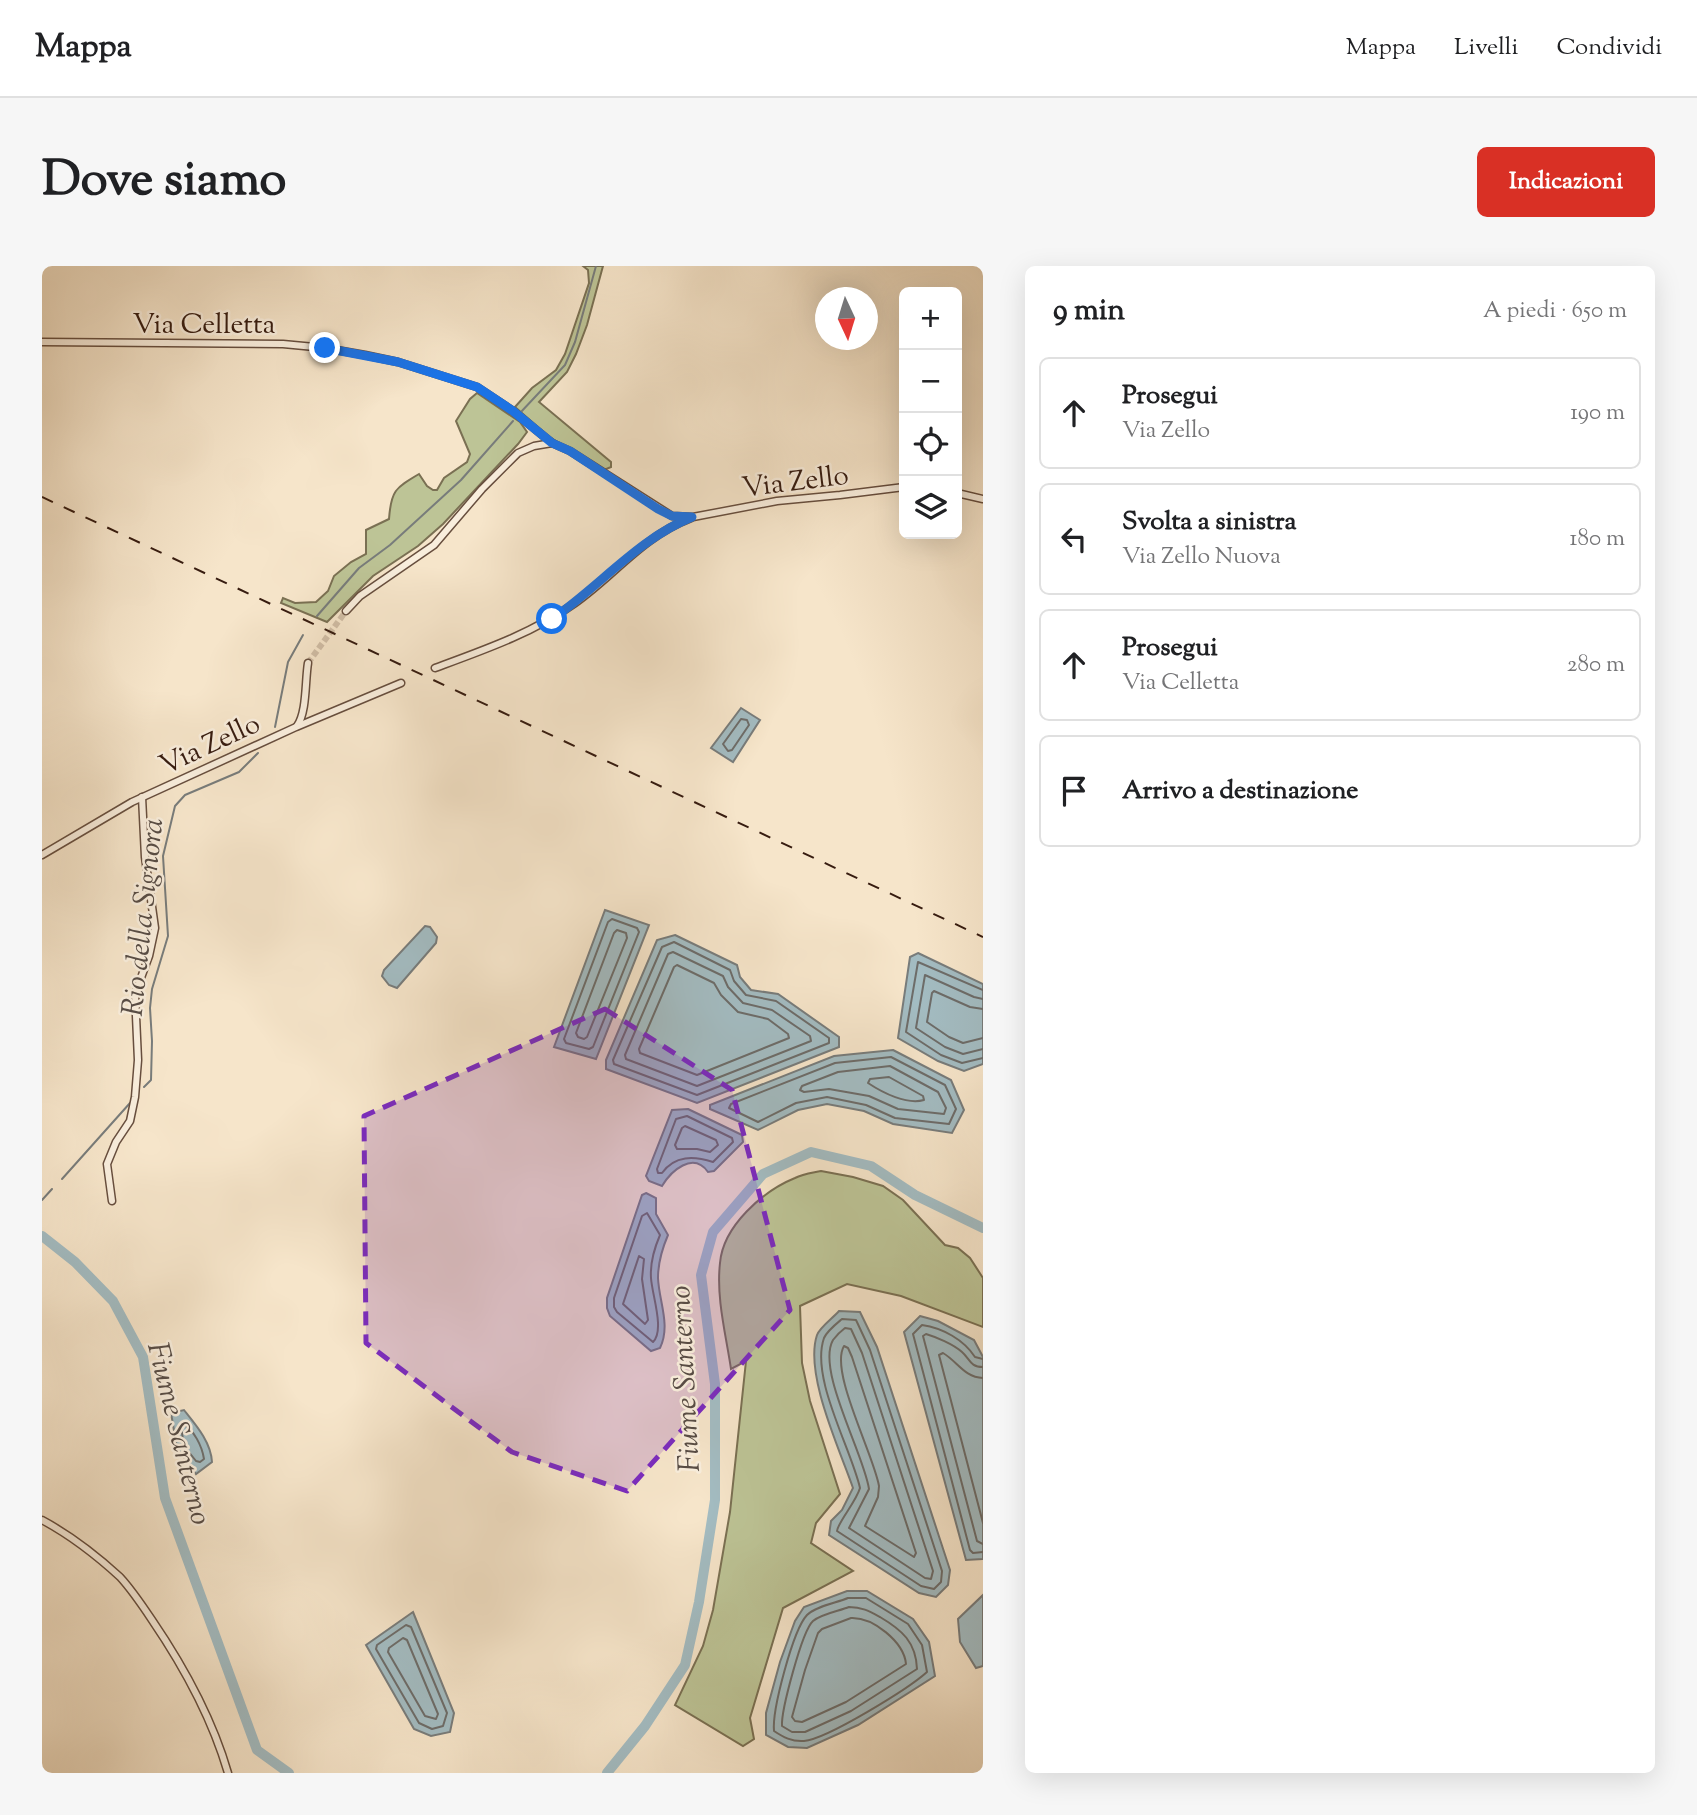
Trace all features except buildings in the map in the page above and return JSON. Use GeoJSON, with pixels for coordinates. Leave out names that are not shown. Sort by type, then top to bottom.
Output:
{"type":"FeatureCollection","features":[{"type":"Feature","properties":{"kind":"street","name":"Via Celletta"},"geometry":{"type":"LineString","coordinates":[[42,342],[283,344],[325,348],[398,362],[477,387],[513,411],[552,443],[570,451],[672,516]]}},
{"type":"Feature","properties":{"kind":"street"},"geometry":{"type":"LineString","coordinates":[[346,611],[360,596],[434,545],[482,489],[518,453],[534,446],[552,443]]}},
{"type":"Feature","properties":{"kind":"street","name":"Via Zello"},"geometry":{"type":"LineString","coordinates":[[672,516],[692,517],[777,501],[899,487]]}},
{"type":"Feature","properties":{"kind":"street"},"geometry":{"type":"LineString","coordinates":[[962,494],[983,499]]}},
{"type":"Feature","properties":{"kind":"street","name":"Via Zello"},"geometry":{"type":"LineString","coordinates":[[435,668],[552,619],[579,601],[658,534],[692,517]]}},
{"type":"Feature","properties":{"kind":"street"},"geometry":{"type":"LineString","coordinates":[[296,727],[301,720],[308,663]]}},
{"type":"Feature","properties":{"kind":"street","name":"Via Zello"},"geometry":{"type":"LineString","coordinates":[[42,855],[142,797],[401,683]]}},
{"type":"Feature","properties":{"kind":"street"},"geometry":{"type":"LineString","coordinates":[[112,1201],[107,1164],[116,1142],[130,1121],[135,1097],[138,1060],[135,994],[149,956],[155,928],[145,857],[142,797]]}},
{"type":"Feature","properties":{"kind":"street"},"geometry":{"type":"LineString","coordinates":[[42,1520],[70,1535],[120,1578],[136,1596],[191,1683],[213,1727],[228,1773]]}},
{"type":"Feature","properties":{"kind":"highlighted area"},"geometry":{"type":"Polygon","coordinates":[[[605,1009],[732,1090],[790,1310],[627,1491],[512,1452],[366,1343],[364,1116],[605,1009]]]}},
{"type":"Feature","properties":{"kind":"green space"},"geometry":{"type":"Polygon","coordinates":[[[583,266],[603,266],[587,325],[567,372],[539,402],[611,462],[611,467],[604,470],[548,436],[515,407],[532,388],[556,370],[565,354],[589,283],[588,270],[583,266]]]}},
{"type":"Feature","properties":{"kind":"green space"},"geometry":{"type":"Polygon","coordinates":[[[477,393],[520,422],[527,432],[518,444],[443,524],[418,546],[373,576],[327,622],[281,603],[283,598],[295,603],[316,602],[328,591],[334,576],[366,554],[366,530],[389,519],[393,496],[404,483],[419,474],[427,486],[437,490],[444,478],[467,462],[470,454],[456,421],[477,393]]]}},
{"type":"Feature","properties":{"kind":"green space"},"geometry":{"type":"Polygon","coordinates":[[[821,1171],[883,1186],[903,1200],[945,1245],[958,1248],[970,1258],[983,1278],[983,1327],[901,1296],[847,1284],[800,1306],[802,1363],[810,1401],[840,1494],[816,1523],[811,1543],[853,1571],[783,1608],[750,1718],[754,1739],[743,1746],[675,1705],[703,1646],[713,1610],[730,1512],[746,1361],[731,1369],[720,1303],[720,1263],[728,1236],[758,1201],[795,1178],[821,1171]]]}},
{"type":"Feature","properties":{"kind":"water"},"geometry":{"type":"Polygon","coordinates":[[[741,708],[760,720],[733,762],[711,748],[741,708]]]}},
{"type":"Feature","properties":{"kind":"water"},"geometry":{"type":"Polygon","coordinates":[[[605,910],[649,925],[596,1059],[554,1047],[605,910]]]}},
{"type":"Feature","properties":{"kind":"water"},"geometry":{"type":"Polygon","coordinates":[[[425,926],[430,927],[437,937],[436,943],[397,988],[389,985],[382,976],[384,970],[425,926]]]}},
{"type":"Feature","properties":{"kind":"water"},"geometry":{"type":"Polygon","coordinates":[[[675,935],[737,965],[740,977],[751,990],[778,994],[839,1037],[839,1047],[697,1103],[606,1069],[606,1060],[657,940],[675,935]]]}},
{"type":"Feature","properties":{"kind":"water"},"geometry":{"type":"Polygon","coordinates":[[[918,953],[983,984],[983,1064],[964,1071],[938,1061],[898,1038],[910,957],[918,953]]]}},
{"type":"Feature","properties":{"kind":"water"},"geometry":{"type":"Polygon","coordinates":[[[893,1050],[951,1080],[964,1110],[952,1133],[893,1124],[864,1111],[827,1104],[798,1110],[758,1130],[710,1109],[710,1105],[834,1056],[893,1050]]]}},
{"type":"Feature","properties":{"kind":"water"},"geometry":{"type":"Polygon","coordinates":[[[688,1109],[742,1135],[743,1142],[714,1171],[708,1172],[696,1163],[689,1163],[677,1169],[662,1186],[649,1181],[646,1176],[672,1110],[688,1109]]]}},
{"type":"Feature","properties":{"kind":"water"},"geometry":{"type":"Polygon","coordinates":[[[646,1193],[656,1198],[656,1214],[668,1235],[658,1272],[664,1313],[663,1339],[660,1348],[651,1351],[610,1316],[607,1308],[607,1298],[642,1195],[646,1193]]]}},
{"type":"Feature","properties":{"kind":"water"},"geometry":{"type":"Polygon","coordinates":[[[839,1311],[860,1312],[877,1347],[950,1570],[948,1585],[936,1597],[919,1593],[829,1535],[831,1521],[842,1510],[853,1488],[819,1391],[814,1351],[817,1335],[839,1311]]]}},
{"type":"Feature","properties":{"kind":"water"},"geometry":{"type":"Polygon","coordinates":[[[920,1316],[938,1321],[974,1340],[983,1357],[983,1559],[966,1560],[904,1332],[920,1316]]]}},
{"type":"Feature","properties":{"kind":"water"},"geometry":{"type":"Polygon","coordinates":[[[184,1410],[202,1434],[211,1455],[212,1462],[196,1474],[177,1448],[171,1413],[184,1410]]]}},
{"type":"Feature","properties":{"kind":"water"},"geometry":{"type":"Polygon","coordinates":[[[847,1591],[867,1591],[913,1619],[929,1642],[935,1676],[858,1725],[807,1748],[788,1747],[766,1735],[766,1713],[795,1621],[804,1607],[847,1591]]]}},
{"type":"Feature","properties":{"kind":"water"},"geometry":{"type":"Polygon","coordinates":[[[983,1595],[983,1666],[976,1668],[960,1642],[958,1619],[983,1595]]]}},
{"type":"Feature","properties":{"kind":"water"},"geometry":{"type":"Polygon","coordinates":[[[413,1612],[454,1713],[450,1732],[431,1736],[414,1729],[366,1645],[413,1612]]]}},
{"type":"Feature","properties":{"kind":"waterway","name":"Rio della Signora"},"geometry":{"type":"LineString","coordinates":[[520,413],[565,365],[575,342],[596,266]]}},
{"type":"Feature","properties":{"kind":"waterway","name":"Rio della Signora"},"geometry":{"type":"LineString","coordinates":[[317,616],[359,568],[390,545],[461,480],[513,421]]}},
{"type":"Feature","properties":{"kind":"waterway","name":"Rio della Signora"},"geometry":{"type":"LineString","coordinates":[[275,727],[288,662],[303,635]]}},
{"type":"Feature","properties":{"kind":"waterway","name":"Rio della Signora"},"geometry":{"type":"LineString","coordinates":[[144,1087],[151,1080],[152,989],[168,936],[163,856],[175,806],[185,795],[239,772],[258,753]]}},
{"type":"Feature","properties":{"kind":"waterway","name":"Rio della Signora"},"geometry":{"type":"LineString","coordinates":[[62,1179],[130,1103]]}},
{"type":"Feature","properties":{"kind":"waterway","name":"Fiume Santerno"},"geometry":{"type":"LineString","coordinates":[[607,1773],[645,1726],[685,1665],[699,1602],[715,1500],[715,1384],[701,1275],[713,1232],[763,1174],[811,1152],[871,1166],[915,1195],[983,1228]]}},
{"type":"Feature","properties":{"kind":"waterway","name":"Rio della Signora"},"geometry":{"type":"LineString","coordinates":[[42,1200],[52,1189]]}},
{"type":"Feature","properties":{"kind":"waterway","name":"Fiume Santerno"},"geometry":{"type":"LineString","coordinates":[[42,1236],[75,1262],[113,1301],[143,1357],[165,1498],[257,1750],[289,1773]]}},
{"type":"Feature","properties":{"kind":"tunnel"},"geometry":{"type":"LineString","coordinates":[[308,663],[346,611]]}},
{"type":"Feature","properties":{"kind":"railway"},"geometry":{"type":"LineString","coordinates":[[42,497],[983,937]]}},
{"type":"Feature","properties":{"kind":"route"},"geometry":{"type":"LineString","coordinates":[[325,348],[398,362],[477,387],[513,411],[552,443],[570,451],[658,509],[672,516],[692,517],[658,534],[638,548],[579,601],[552,619]]}}]}
